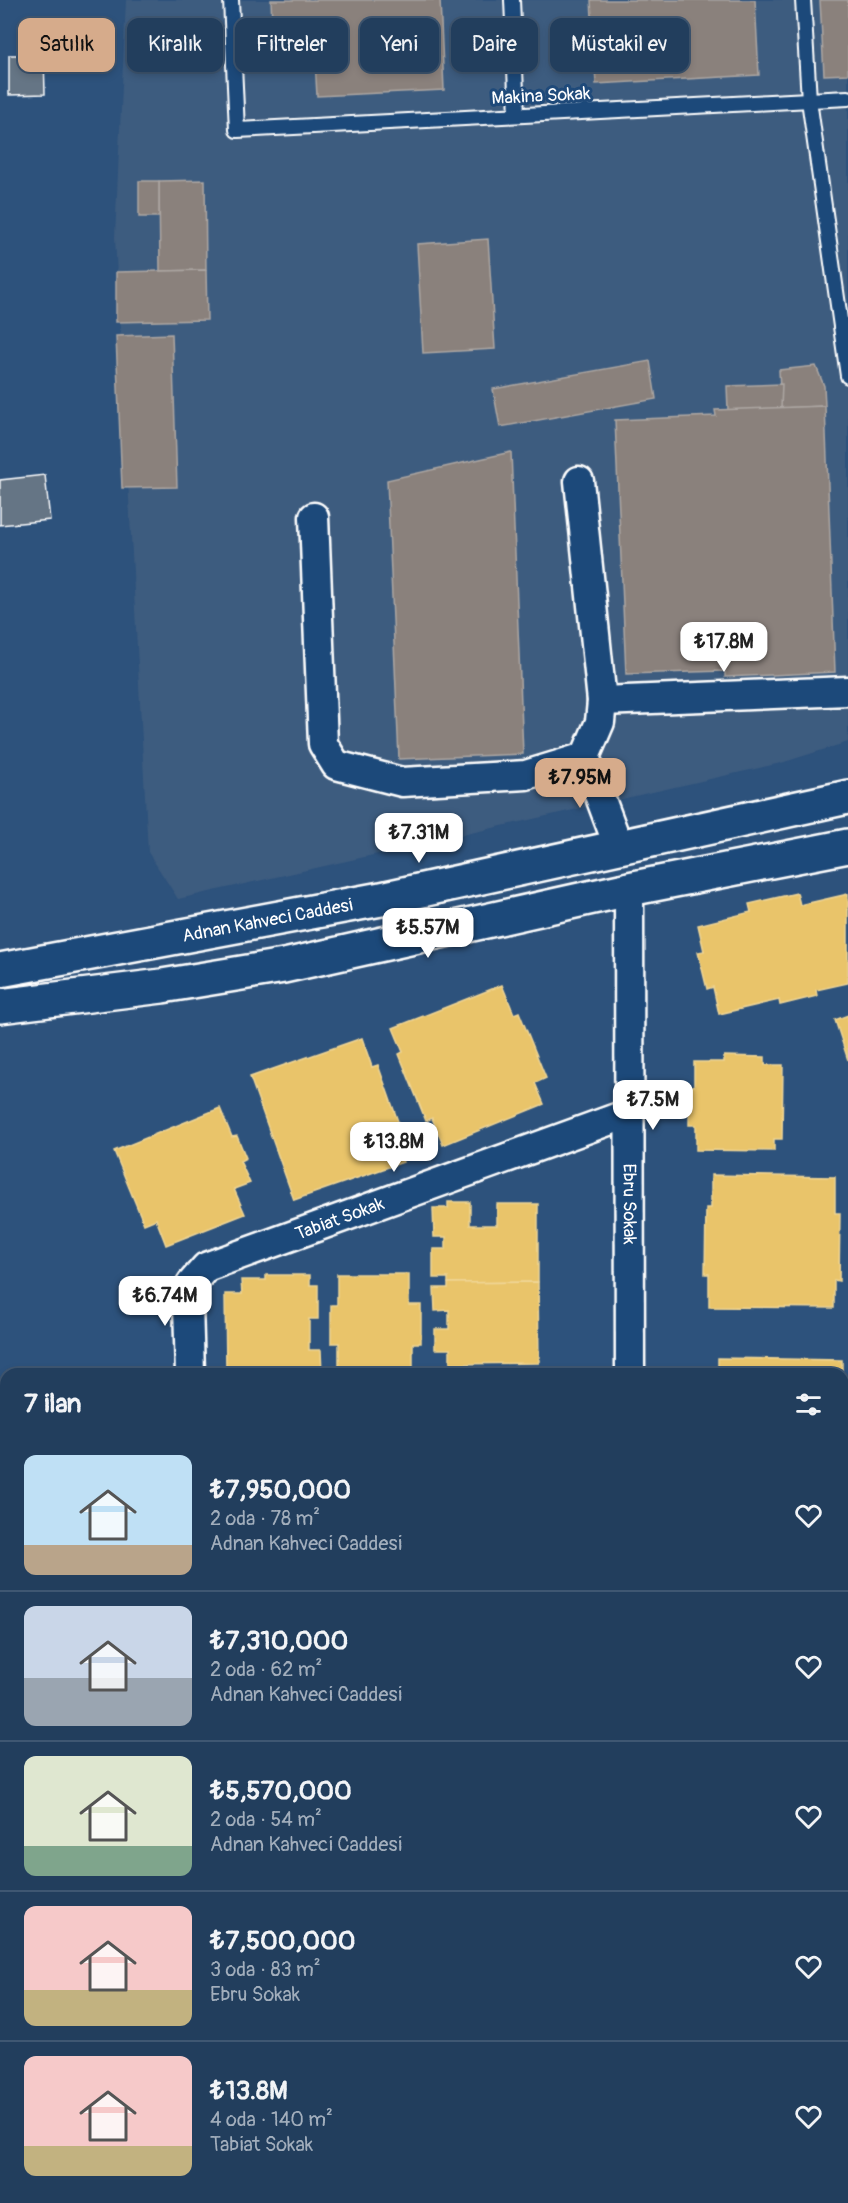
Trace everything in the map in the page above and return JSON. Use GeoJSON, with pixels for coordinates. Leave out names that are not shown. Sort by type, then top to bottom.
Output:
{"type":"FeatureCollection","features":[{"type":"Feature","properties":{"kind":"main road","name":"Adnan Kahveci Caddesi"},"geometry":{"type":"LineString","coordinates":[[0,970],[381,898],[848,797]]}},
{"type":"Feature","properties":{"kind":"main road"},"geometry":{"type":"LineString","coordinates":[[0,1006],[162,986],[284,966],[629,889],[848,846]]}},
{"type":"Feature","properties":{"kind":"street"},"geometry":{"type":"LineString","coordinates":[[579,481],[602,701],[600,722],[585,757],[618,845]]}},
{"type":"Feature","properties":{"kind":"street"},"geometry":{"type":"LineString","coordinates":[[314,517],[322,744],[336,765],[402,782],[526,775],[585,757]]}},
{"type":"Feature","properties":{"kind":"street"},"geometry":{"type":"LineString","coordinates":[[602,701],[848,691]]}},
{"type":"Feature","properties":{"kind":"street","name":"Ebru Sokak"},"geometry":{"type":"LineString","coordinates":[[629,889],[630,1368]]}},
{"type":"Feature","properties":{"kind":"street","name":"Tabiat Sokak"},"geometry":{"type":"LineString","coordinates":[[190,1368],[188,1304],[191,1284],[206,1267],[231,1256],[630,1113]]}},
{"type":"Feature","properties":{"kind":"lane","name":"Makina Sokak"},"geometry":{"type":"LineString","coordinates":[[231,0],[237,130],[848,98]]}},
{"type":"Feature","properties":{"kind":"lane"},"geometry":{"type":"LineString","coordinates":[[512,0],[517,115]]}},
{"type":"Feature","properties":{"kind":"lane"},"geometry":{"type":"LineString","coordinates":[[803,0],[809,100],[848,376]]}},
{"type":"Feature","properties":{"kind":"shaded area"},"geometry":{"type":"Polygon","coordinates":[[[126,0],[848,0],[848,742],[781,763],[178,899],[148,852],[115,237],[126,0]]]}},
{"type":"Feature","properties":{"kind":"building: Konut"},"geometry":{"type":"Polygon","coordinates":[[[797,893],[800,905],[848,894],[848,983],[816,990],[817,996],[780,1005],[779,1000],[719,1014],[713,987],[707,989],[698,952],[704,951],[698,925],[751,912],[749,904],[797,893]]]}},
{"type":"Feature","properties":{"kind":"building: Konut"},"geometry":{"type":"Polygon","coordinates":[[[502,985],[514,1014],[519,1012],[546,1078],[535,1083],[544,1104],[443,1145],[432,1118],[426,1121],[399,1054],[403,1052],[393,1028],[502,985]]]}},
{"type":"Feature","properties":{"kind":"building: Konut"},"geometry":{"type":"Polygon","coordinates":[[[848,1015],[848,1060],[835,1020],[848,1015]]]}},
{"type":"Feature","properties":{"kind":"building: Konut"},"geometry":{"type":"Polygon","coordinates":[[[362,1038],[372,1067],[378,1065],[400,1127],[392,1130],[403,1162],[294,1200],[250,1077],[362,1038]]]}},
{"type":"Feature","properties":{"kind":"building: Konut"},"geometry":{"type":"Polygon","coordinates":[[[724,1056],[765,1057],[765,1065],[783,1065],[782,1139],[774,1139],[774,1151],[696,1150],[696,1125],[689,1125],[689,1086],[694,1086],[694,1062],[724,1062],[724,1056]]]}},
{"type":"Feature","properties":{"kind":"building: Konut"},"geometry":{"type":"Polygon","coordinates":[[[220,1108],[232,1137],[237,1136],[246,1158],[240,1161],[250,1183],[234,1189],[245,1214],[166,1245],[156,1219],[144,1224],[114,1151],[220,1108]]]}},
{"type":"Feature","properties":{"kind":"building: Konut"},"geometry":{"type":"Polygon","coordinates":[[[711,1175],[835,1177],[835,1213],[840,1213],[839,1281],[834,1280],[834,1308],[709,1307],[709,1274],[705,1274],[706,1208],[711,1208],[711,1175]]]}},
{"type":"Feature","properties":{"kind":"building: Konut"},"geometry":{"type":"Polygon","coordinates":[[[448,1202],[470,1202],[470,1225],[497,1225],[497,1204],[538,1204],[538,1282],[448,1283],[448,1278],[433,1278],[433,1249],[446,1249],[446,1237],[434,1237],[433,1208],[448,1208],[448,1202]]]}},
{"type":"Feature","properties":{"kind":"building: Konut"},"geometry":{"type":"Polygon","coordinates":[[[337,1274],[409,1274],[409,1305],[421,1305],[421,1343],[413,1343],[413,1368],[339,1368],[339,1343],[331,1343],[331,1305],[337,1305],[337,1274]]]}},
{"type":"Feature","properties":{"kind":"building: Konut"},"geometry":{"type":"Polygon","coordinates":[[[266,1275],[310,1275],[310,1285],[318,1285],[318,1319],[309,1319],[309,1350],[321,1350],[322,1368],[226,1368],[225,1294],[242,1294],[241,1280],[266,1280],[266,1275]]]}},
{"type":"Feature","properties":{"kind":"building: Konut"},"geometry":{"type":"Polygon","coordinates":[[[538,1282],[539,1363],[450,1364],[450,1349],[435,1349],[435,1329],[449,1329],[449,1310],[435,1311],[434,1288],[448,1288],[448,1283],[538,1282]]]}},
{"type":"Feature","properties":{"kind":"building: Konut"},"geometry":{"type":"Polygon","coordinates":[[[718,1358],[842,1360],[842,1368],[718,1368],[718,1358]]]}},
{"type":"Feature","properties":{"kind":"building: Sanayi"},"geometry":{"type":"Polygon","coordinates":[[[271,0],[440,0],[444,90],[317,96],[316,72],[348,72],[348,18],[272,18],[271,0]]]}},
{"type":"Feature","properties":{"kind":"building: Sanayi"},"geometry":{"type":"Polygon","coordinates":[[[591,0],[755,0],[759,75],[596,84],[595,72],[689,72],[689,18],[592,18],[591,0]]]}},
{"type":"Feature","properties":{"kind":"building: Sanayi"},"geometry":{"type":"Polygon","coordinates":[[[820,0],[848,0],[848,74],[824,75],[820,0]]]}},
{"type":"Feature","properties":{"kind":"building: Sanayi"},"geometry":{"type":"Polygon","coordinates":[[[205,180],[206,270],[160,271],[159,181],[205,180]]]}},
{"type":"Feature","properties":{"kind":"building: Sanayi"},"geometry":{"type":"Polygon","coordinates":[[[139,181],[159,181],[159,217],[139,217],[139,181]]]}},
{"type":"Feature","properties":{"kind":"building: Sanayi"},"geometry":{"type":"Polygon","coordinates":[[[488,239],[495,349],[423,353],[417,244],[488,239]]]}},
{"type":"Feature","properties":{"kind":"building: Sanayi"},"geometry":{"type":"Polygon","coordinates":[[[206,270],[207,320],[116,322],[116,272],[206,270]]]}},
{"type":"Feature","properties":{"kind":"building: Sanayi"},"geometry":{"type":"Polygon","coordinates":[[[172,334],[177,487],[122,488],[116,336],[172,334]]]}},
{"type":"Feature","properties":{"kind":"building: Sanayi"},"geometry":{"type":"Polygon","coordinates":[[[650,361],[656,399],[500,427],[493,389],[650,361]]]}},
{"type":"Feature","properties":{"kind":"building: Sanayi"},"geometry":{"type":"Polygon","coordinates":[[[816,366],[824,386],[825,406],[781,408],[779,370],[816,366]]]}},
{"type":"Feature","properties":{"kind":"building: Sanayi"},"geometry":{"type":"Polygon","coordinates":[[[782,384],[781,408],[728,410],[727,386],[782,384]]]}},
{"type":"Feature","properties":{"kind":"building: Sanayi"},"geometry":{"type":"Polygon","coordinates":[[[825,406],[835,672],[725,677],[725,671],[626,674],[615,420],[716,416],[715,410],[825,406]]]}},
{"type":"Feature","properties":{"kind":"building: Sanayi"},"geometry":{"type":"Polygon","coordinates":[[[511,452],[523,754],[399,759],[387,480],[511,452]]]}},
{"type":"Feature","properties":{"kind":"building: Diğer"},"geometry":{"type":"Polygon","coordinates":[[[9,55],[18,55],[18,72],[44,72],[45,94],[9,95],[9,55]]]}},
{"type":"Feature","properties":{"kind":"building: Diğer"},"geometry":{"type":"Polygon","coordinates":[[[45,475],[50,520],[0,525],[0,480],[45,475]]]}}]}
